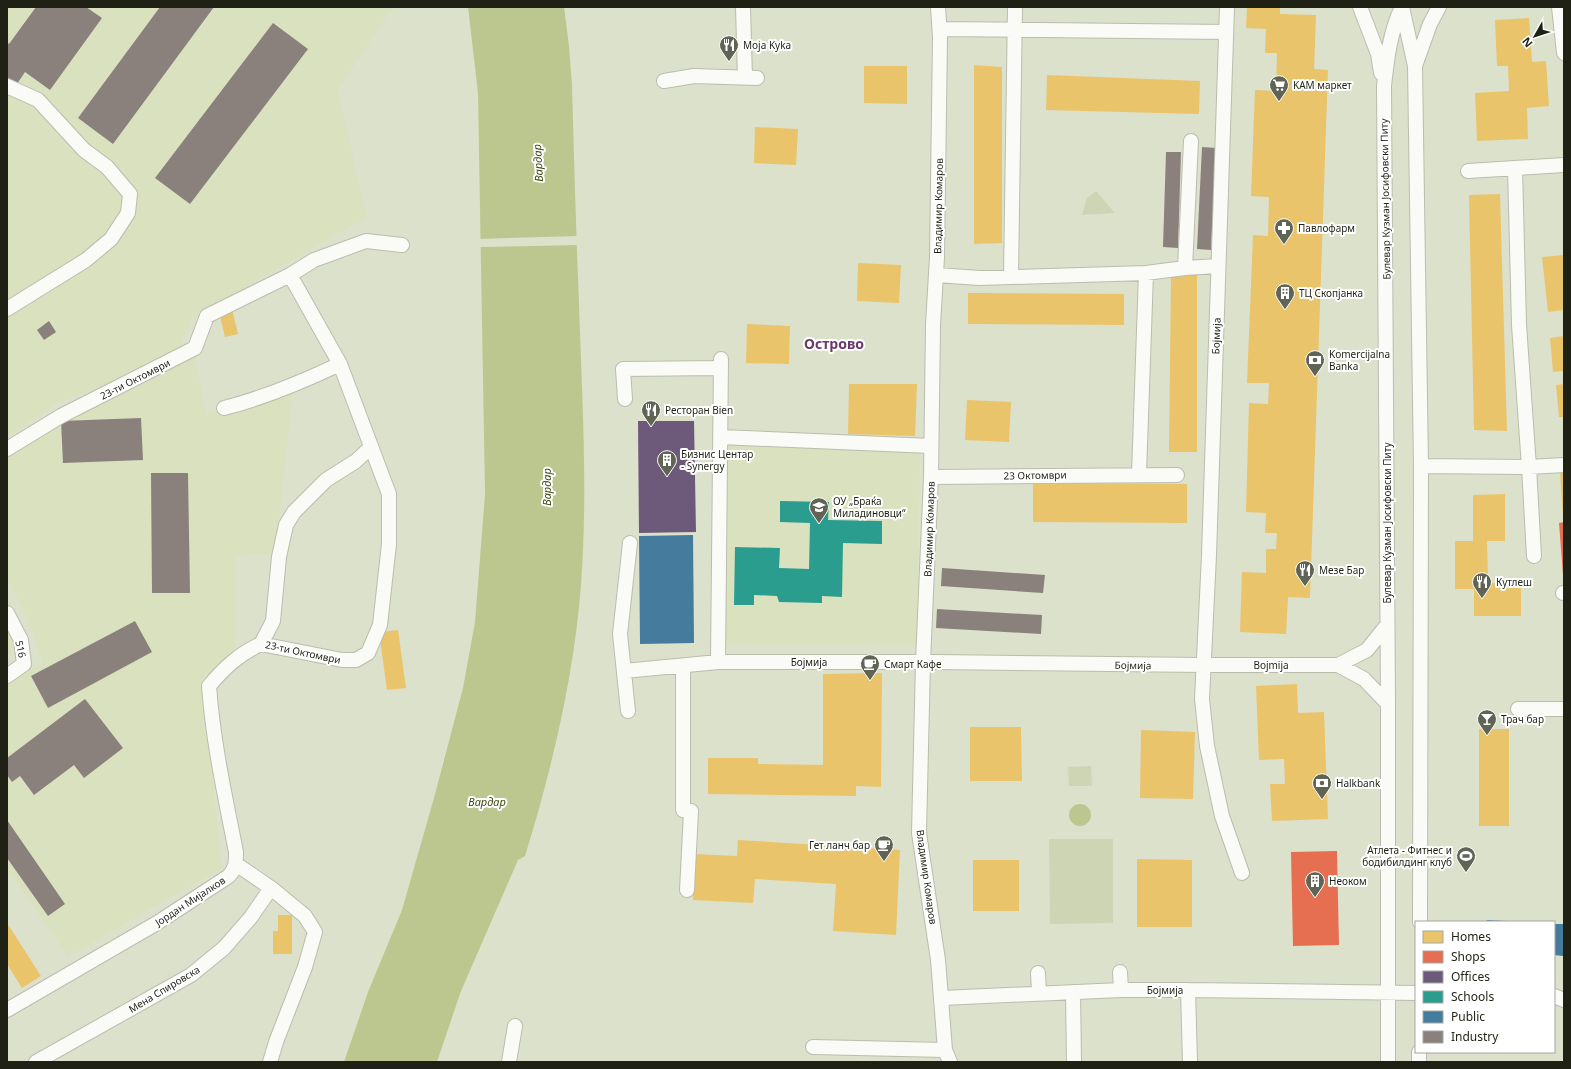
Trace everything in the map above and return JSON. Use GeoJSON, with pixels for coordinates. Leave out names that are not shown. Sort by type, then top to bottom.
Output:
{"type":"FeatureCollection","features":[{"type":"Feature","properties":{"kind":"street"},"geometry":{"type":"LineString","coordinates":[[664,81],[694,76],[751,78],[743,7]]}},
{"type":"Feature","properties":{"kind":"street","name":"Владимир Комаров"},"geometry":{"type":"LineString","coordinates":[[938,7],[940,29],[936,275],[933,325],[931,477],[923,662],[919,833],[935,933],[942,998],[946,1058]]}},
{"type":"Feature","properties":{"kind":"street"},"geometry":{"type":"LineString","coordinates":[[1011,276],[1015,7]]}},
{"type":"Feature","properties":{"kind":"street","name":"Бојмија"},"geometry":{"type":"LineString","coordinates":[[1227,7],[1209,555],[1202,699],[1207,746],[1222,816],[1242,873]]}},
{"type":"Feature","properties":{"kind":"street","name":"Булевар Кузман Јосифовски Питу"},"geometry":{"type":"LineString","coordinates":[[1360,7],[1378,54],[1384,86]]}},
{"type":"Feature","properties":{"kind":"street"},"geometry":{"type":"LineString","coordinates":[[1402,7],[1415,66],[1421,466],[1420,921]]}},
{"type":"Feature","properties":{"kind":"street","name":"Булевар Кузман Јосифовски Питу"},"geometry":{"type":"LineString","coordinates":[[1389,992],[1384,86],[1389,42],[1395,20],[1402,7]]}},
{"type":"Feature","properties":{"kind":"street"},"geometry":{"type":"LineString","coordinates":[[1415,66],[1430,24],[1439,7]]}},
{"type":"Feature","properties":{"kind":"street"},"geometry":{"type":"LineString","coordinates":[[1559,7],[1563,27],[1564,53]]}},
{"type":"Feature","properties":{"kind":"street"},"geometry":{"type":"LineString","coordinates":[[940,29],[1226,32]]}},
{"type":"Feature","properties":{"kind":"street"},"geometry":{"type":"LineString","coordinates":[[7,86],[38,100],[84,150],[107,168],[130,194],[128,213],[111,240],[86,260],[7,310]]}},
{"type":"Feature","properties":{"kind":"street"},"geometry":{"type":"LineString","coordinates":[[1185,268],[1191,141]]}},
{"type":"Feature","properties":{"kind":"street"},"geometry":{"type":"LineString","coordinates":[[1468,171],[1564,165]]}},
{"type":"Feature","properties":{"kind":"street"},"geometry":{"type":"LineString","coordinates":[[1515,168],[1519,325],[1534,556]]}},
{"type":"Feature","properties":{"kind":"street","name":"23-ти Октомври"},"geometry":{"type":"LineString","coordinates":[[7,449],[61,416],[195,348],[207,316],[290,275],[314,260],[366,241],[402,246]]}},
{"type":"Feature","properties":{"kind":"street"},"geometry":{"type":"LineString","coordinates":[[936,275],[980,278],[1146,273],[1185,268],[1218,266]]}},
{"type":"Feature","properties":{"kind":"street"},"geometry":{"type":"LineString","coordinates":[[1139,474],[1146,273]]}},
{"type":"Feature","properties":{"kind":"street","name":"23-ти Октомври"},"geometry":{"type":"LineString","coordinates":[[290,275],[340,364],[389,494],[389,544],[380,625],[368,653],[356,660],[342,660],[261,644],[273,621],[279,557],[286,525],[294,512],[326,480],[356,461],[371,447]]}},
{"type":"Feature","properties":{"kind":"street"},"geometry":{"type":"LineString","coordinates":[[625,399],[623,369],[721,363],[718,662]]}},
{"type":"Feature","properties":{"kind":"street"},"geometry":{"type":"LineString","coordinates":[[224,408],[246,402],[304,381],[340,364]]}},
{"type":"Feature","properties":{"kind":"street"},"geometry":{"type":"LineString","coordinates":[[720,437],[931,446]]}},
{"type":"Feature","properties":{"kind":"street"},"geometry":{"type":"LineString","coordinates":[[1421,466],[1529,467],[1564,465]]}},
{"type":"Feature","properties":{"kind":"street","name":"23 Октомври"},"geometry":{"type":"LineString","coordinates":[[931,477],[1139,474],[1176,475]]}},
{"type":"Feature","properties":{"kind":"street"},"geometry":{"type":"LineString","coordinates":[[628,711],[620,634],[630,543]]}},
{"type":"Feature","properties":{"kind":"street","name":"516"},"geometry":{"type":"LineString","coordinates":[[7,613],[21,640],[24,664],[7,676]]}},
{"type":"Feature","properties":{"kind":"street"},"geometry":{"type":"LineString","coordinates":[[1338,665],[1368,650],[1388,625]]}},
{"type":"Feature","properties":{"kind":"street"},"geometry":{"type":"LineString","coordinates":[[261,644],[248,650],[235,659],[209,686],[212,724],[236,852],[236,864],[271,888],[305,916],[315,932],[305,967],[276,1042],[270,1062]]}},
{"type":"Feature","properties":{"kind":"street","name":"Бојмија"},"geometry":{"type":"LineString","coordinates":[[624,671],[683,667],[718,662],[809,668],[923,662],[1204,665]]}},
{"type":"Feature","properties":{"kind":"street","name":"Bojmija"},"geometry":{"type":"LineString","coordinates":[[1204,665],[1338,665]]}},
{"type":"Feature","properties":{"kind":"street"},"geometry":{"type":"LineString","coordinates":[[1338,665],[1364,678],[1388,704]]}},
{"type":"Feature","properties":{"kind":"street"},"geometry":{"type":"LineString","coordinates":[[683,667],[683,810],[691,811],[687,890]]}},
{"type":"Feature","properties":{"kind":"street"},"geometry":{"type":"LineString","coordinates":[[1518,709],[1564,709]]}},
{"type":"Feature","properties":{"kind":"street","name":"Јордан Мијалков"},"geometry":{"type":"LineString","coordinates":[[7,1010],[163,918],[229,876],[236,864]]}},
{"type":"Feature","properties":{"kind":"street","name":"Мена Спировска"},"geometry":{"type":"LineString","coordinates":[[36,1062],[191,975],[224,948],[251,917],[271,888]]}},
{"type":"Feature","properties":{"kind":"street"},"geometry":{"type":"LineString","coordinates":[[1120,972],[1121,990]]}},
{"type":"Feature","properties":{"kind":"street"},"geometry":{"type":"LineString","coordinates":[[1038,973],[1039,993]]}},
{"type":"Feature","properties":{"kind":"street","name":"Бојмија"},"geometry":{"type":"LineString","coordinates":[[942,998],[1121,990],[1389,992]]}},
{"type":"Feature","properties":{"kind":"street"},"geometry":{"type":"LineString","coordinates":[[1188,990],[1190,1062]]}},
{"type":"Feature","properties":{"kind":"street"},"geometry":{"type":"LineString","coordinates":[[1073,992],[1074,1062]]}},
{"type":"Feature","properties":{"kind":"street"},"geometry":{"type":"LineString","coordinates":[[1388,1062],[1389,992],[1415,993]]}},
{"type":"Feature","properties":{"kind":"street"},"geometry":{"type":"LineString","coordinates":[[509,1062],[514,1026]]}},
{"type":"Feature","properties":{"kind":"street"},"geometry":{"type":"LineString","coordinates":[[813,1046],[946,1058]]}},
{"type":"Feature","properties":{"kind":"shaded area"},"geometry":{"type":"Polygon","coordinates":[[[7,7],[393,7],[338,90],[367,217],[193,317],[173,358],[58,403],[7,436],[7,7]]]}},
{"type":"Feature","properties":{"kind":"shaded area"},"geometry":{"type":"Polygon","coordinates":[[[1096,191],[1115,213],[1082,215],[1087,198],[1096,191]]]}},
{"type":"Feature","properties":{"kind":"shaded area"},"geometry":{"type":"Polygon","coordinates":[[[194,354],[206,414],[293,393],[275,554],[236,555],[236,650],[202,680],[222,868],[68,956],[7,869],[7,684],[20,675],[43,663],[26,615],[7,579],[7,453],[61,420],[194,354]]]}},
{"type":"Feature","properties":{"kind":"shaded area","name":"ОУ „Браќа Миладиновци“"},"geometry":{"type":"Polygon","coordinates":[[[720,437],[920,445],[917,645],[718,643],[720,437]]]}},
{"type":"Feature","properties":{"kind":"shaded area"},"geometry":{"type":"Polygon","coordinates":[[[7,627],[17,646],[7,656],[7,627]]]}},
{"type":"Feature","properties":{"kind":"shaded area"},"geometry":{"type":"Polygon","coordinates":[[[1091,766],[1092,786],[1069,786],[1068,767],[1091,766]]]}},
{"type":"Feature","properties":{"kind":"shaded area"},"geometry":{"type":"Polygon","coordinates":[[[1049,839],[1113,839],[1113,923],[1050,924],[1049,839]]]}},
{"type":"Feature","properties":{"kind":"water","name":"Вардар"},"geometry":{"type":"Polygon","coordinates":[[[468,7],[564,7],[572,85],[584,444],[583,550],[578,619],[567,688],[553,756],[525,856],[518,860],[461,991],[437,1062],[344,1062],[368,992],[402,910],[463,688],[475,622],[485,494],[478,93],[468,7]]]}},
{"type":"Feature","properties":{"kind":"water"},"geometry":{"type":"Polygon","coordinates":[[[1080,804],[1088,807],[1091,815],[1088,823],[1080,826],[1072,823],[1069,815],[1072,807],[1080,804]]]}},
{"type":"Feature","properties":{"kind":"pier"},"geometry":{"type":"Polygon","coordinates":[[[578,236],[579,245],[479,247],[478,239],[578,236]]]}},
{"type":"Feature","properties":{"kind":"building: Homes"},"geometry":{"type":"Polygon","coordinates":[[[1247,7],[1280,7],[1280,14],[1316,15],[1314,69],[1328,70],[1310,598],[1288,597],[1286,634],[1240,632],[1242,572],[1266,573],[1266,549],[1276,549],[1277,533],[1265,533],[1266,513],[1246,512],[1249,403],[1268,404],[1269,383],[1247,383],[1253,235],[1268,236],[1269,197],[1251,196],[1255,90],[1276,91],[1277,53],[1265,53],[1266,29],[1246,28],[1247,7]]]}},
{"type":"Feature","properties":{"kind":"building: Homes"},"geometry":{"type":"Polygon","coordinates":[[[1529,18],[1532,62],[1546,61],[1549,106],[1527,108],[1528,139],[1477,141],[1475,93],[1509,91],[1508,66],[1497,66],[1495,20],[1529,18]]]}},
{"type":"Feature","properties":{"kind":"building: Homes"},"geometry":{"type":"Polygon","coordinates":[[[974,65],[1002,67],[1002,243],[974,244],[974,65]]]}},
{"type":"Feature","properties":{"kind":"building: Homes"},"geometry":{"type":"Polygon","coordinates":[[[864,66],[907,66],[907,104],[864,103],[864,66]]]}},
{"type":"Feature","properties":{"kind":"building: Homes"},"geometry":{"type":"Polygon","coordinates":[[[1047,75],[1200,81],[1199,114],[1046,110],[1047,75]]]}},
{"type":"Feature","properties":{"kind":"building: Homes"},"geometry":{"type":"Polygon","coordinates":[[[755,127],[798,129],[796,165],[754,163],[755,127]]]}},
{"type":"Feature","properties":{"kind":"building: Homes"},"geometry":{"type":"Polygon","coordinates":[[[1500,194],[1507,431],[1474,430],[1469,195],[1500,194]]]}},
{"type":"Feature","properties":{"kind":"building: Homes"},"geometry":{"type":"Polygon","coordinates":[[[1564,255],[1564,310],[1548,312],[1542,257],[1564,255]]]}},
{"type":"Feature","properties":{"kind":"building: Homes"},"geometry":{"type":"Polygon","coordinates":[[[858,263],[901,265],[899,303],[857,301],[858,263]]]}},
{"type":"Feature","properties":{"kind":"building: Homes"},"geometry":{"type":"Polygon","coordinates":[[[1171,273],[1197,273],[1197,452],[1169,452],[1171,273]]]}},
{"type":"Feature","properties":{"kind":"building: Homes"},"geometry":{"type":"Polygon","coordinates":[[[968,293],[1124,294],[1124,325],[968,324],[968,293]]]}},
{"type":"Feature","properties":{"kind":"building: Homes"},"geometry":{"type":"Polygon","coordinates":[[[232,309],[238,334],[225,337],[219,312],[232,309]]]}},
{"type":"Feature","properties":{"kind":"building: Homes"},"geometry":{"type":"Polygon","coordinates":[[[747,324],[790,326],[789,364],[746,363],[747,324]]]}},
{"type":"Feature","properties":{"kind":"building: Homes"},"geometry":{"type":"Polygon","coordinates":[[[1564,336],[1564,371],[1553,372],[1550,338],[1564,336]]]}},
{"type":"Feature","properties":{"kind":"building: Homes"},"geometry":{"type":"Polygon","coordinates":[[[849,384],[917,384],[915,436],[848,434],[849,384]]]}},
{"type":"Feature","properties":{"kind":"building: Homes"},"geometry":{"type":"Polygon","coordinates":[[[1564,384],[1564,417],[1559,417],[1556,385],[1564,384]]]}},
{"type":"Feature","properties":{"kind":"building: Homes"},"geometry":{"type":"Polygon","coordinates":[[[967,400],[1011,402],[1009,442],[965,440],[967,400]]]}},
{"type":"Feature","properties":{"kind":"building: Homes"},"geometry":{"type":"Polygon","coordinates":[[[1560,472],[1564,472],[1564,516],[1563,516],[1560,472]]]}},
{"type":"Feature","properties":{"kind":"building: Homes"},"geometry":{"type":"Polygon","coordinates":[[[1033,483],[1187,484],[1187,523],[1033,522],[1033,483]]]}},
{"type":"Feature","properties":{"kind":"building: Homes"},"geometry":{"type":"Polygon","coordinates":[[[1505,494],[1505,541],[1487,541],[1488,576],[1490,576],[1490,583],[1521,583],[1521,616],[1474,616],[1474,589],[1455,589],[1455,541],[1473,541],[1473,495],[1505,494]]]}},
{"type":"Feature","properties":{"kind":"building: Homes"},"geometry":{"type":"Polygon","coordinates":[[[398,630],[406,688],[387,690],[379,632],[398,630]]]}},
{"type":"Feature","properties":{"kind":"building: Homes"},"geometry":{"type":"Polygon","coordinates":[[[882,673],[881,787],[856,786],[856,796],[708,794],[708,758],[758,758],[758,764],[823,765],[823,674],[882,673]]]}},
{"type":"Feature","properties":{"kind":"building: Homes"},"geometry":{"type":"Polygon","coordinates":[[[1297,684],[1298,713],[1324,712],[1328,819],[1272,821],[1270,784],[1285,784],[1284,759],[1259,760],[1256,686],[1297,684]]]}},
{"type":"Feature","properties":{"kind":"building: Homes"},"geometry":{"type":"Polygon","coordinates":[[[970,727],[1021,727],[1022,781],[970,781],[970,727]]]}},
{"type":"Feature","properties":{"kind":"building: Homes"},"geometry":{"type":"Polygon","coordinates":[[[1479,729],[1509,729],[1509,826],[1479,826],[1479,729]]]}},
{"type":"Feature","properties":{"kind":"building: Homes"},"geometry":{"type":"Polygon","coordinates":[[[1141,730],[1195,732],[1193,799],[1140,798],[1141,730]]]}},
{"type":"Feature","properties":{"kind":"building: Homes"},"geometry":{"type":"Polygon","coordinates":[[[738,840],[900,850],[896,935],[833,931],[836,884],[755,879],[753,903],[693,900],[695,854],[737,856],[738,840]]]}},
{"type":"Feature","properties":{"kind":"building: Homes"},"geometry":{"type":"Polygon","coordinates":[[[1137,859],[1192,860],[1192,927],[1137,927],[1137,859]]]}},
{"type":"Feature","properties":{"kind":"building: Homes"},"geometry":{"type":"Polygon","coordinates":[[[973,860],[1019,860],[1019,911],[973,911],[973,860]]]}},
{"type":"Feature","properties":{"kind":"building: Homes"},"geometry":{"type":"Polygon","coordinates":[[[278,915],[292,915],[292,954],[273,954],[273,931],[278,931],[278,915]]]}},
{"type":"Feature","properties":{"kind":"building: Homes"},"geometry":{"type":"Polygon","coordinates":[[[7,923],[41,976],[22,988],[7,964],[7,923]]]}},
{"type":"Feature","properties":{"kind":"building: Shops"},"geometry":{"type":"Polygon","coordinates":[[[1564,522],[1564,575],[1563,575],[1559,523],[1564,522]]]}},
{"type":"Feature","properties":{"kind":"building: Shops","name":"Неоком"},"geometry":{"type":"Polygon","coordinates":[[[1337,851],[1339,945],[1293,946],[1291,852],[1337,851]]]}},
{"type":"Feature","properties":{"kind":"building: Offices","name":"Бизнис Центар - Synergy"},"geometry":{"type":"Polygon","coordinates":[[[638,421],[694,421],[696,532],[639,533],[638,421]]]}},
{"type":"Feature","properties":{"kind":"building: Schools"},"geometry":{"type":"Polygon","coordinates":[[[780,501],[829,502],[828,520],[882,521],[882,544],[843,543],[842,597],[822,596],[822,603],[779,602],[777,596],[754,595],[754,605],[734,605],[735,547],[780,548],[779,568],[809,569],[810,523],[780,522],[780,501]]]}},
{"type":"Feature","properties":{"kind":"building: Public"},"geometry":{"type":"Polygon","coordinates":[[[693,535],[694,643],[640,644],[639,536],[693,535]]]}},
{"type":"Feature","properties":{"kind":"building: Public"},"geometry":{"type":"Polygon","coordinates":[[[1487,920],[1507,921],[1486,921],[1487,920]]]}},
{"type":"Feature","properties":{"kind":"building: Public"},"geometry":{"type":"Polygon","coordinates":[[[1555,924],[1563,924],[1563,956],[1555,955],[1555,924]]]}},
{"type":"Feature","properties":{"kind":"building: Industry"},"geometry":{"type":"Polygon","coordinates":[[[36,7],[86,7],[102,18],[50,90],[25,72],[17,84],[7,77],[7,42],[9,44],[36,7]]]}},
{"type":"Feature","properties":{"kind":"building: Industry"},"geometry":{"type":"Polygon","coordinates":[[[160,7],[214,7],[113,144],[78,118],[160,7]]]}},
{"type":"Feature","properties":{"kind":"building: Industry"},"geometry":{"type":"Polygon","coordinates":[[[273,23],[308,49],[190,204],[155,178],[273,23]]]}},
{"type":"Feature","properties":{"kind":"building: Industry"},"geometry":{"type":"Polygon","coordinates":[[[1202,147],[1216,148],[1211,250],[1197,249],[1202,147]]]}},
{"type":"Feature","properties":{"kind":"building: Industry"},"geometry":{"type":"Polygon","coordinates":[[[1166,152],[1181,152],[1178,248],[1163,247],[1166,152]]]}},
{"type":"Feature","properties":{"kind":"building: Industry"},"geometry":{"type":"Polygon","coordinates":[[[49,321],[56,332],[44,340],[37,330],[49,321]]]}},
{"type":"Feature","properties":{"kind":"building: Industry"},"geometry":{"type":"Polygon","coordinates":[[[141,418],[143,460],[63,463],[61,421],[141,418]]]}},
{"type":"Feature","properties":{"kind":"building: Industry"},"geometry":{"type":"Polygon","coordinates":[[[151,473],[188,473],[190,593],[152,593],[151,473]]]}},
{"type":"Feature","properties":{"kind":"building: Industry"},"geometry":{"type":"Polygon","coordinates":[[[942,568],[1045,575],[1043,593],[941,586],[942,568]]]}},
{"type":"Feature","properties":{"kind":"building: Industry"},"geometry":{"type":"Polygon","coordinates":[[[937,609],[1042,615],[1041,634],[936,628],[937,609]]]}},
{"type":"Feature","properties":{"kind":"building: Industry"},"geometry":{"type":"Polygon","coordinates":[[[135,621],[152,652],[48,708],[31,676],[135,621]]]}},
{"type":"Feature","properties":{"kind":"building: Industry"},"geometry":{"type":"Polygon","coordinates":[[[85,699],[123,748],[84,778],[74,765],[34,795],[20,776],[12,782],[7,775],[7,758],[85,699]]]}},
{"type":"Feature","properties":{"kind":"building: Industry"},"geometry":{"type":"Polygon","coordinates":[[[7,820],[65,904],[48,916],[7,858],[7,820]]]}},
{"type":"Feature","properties":{"kind":"place","name":"Moja Kyka"},"geometry":{"type":"Point","coordinates":[729,62]}},
{"type":"Feature","properties":{"kind":"place","name":"KAM маркет"},"geometry":{"type":"Point","coordinates":[1279,102]}},
{"type":"Feature","properties":{"kind":"place","name":"Павлофарм"},"geometry":{"type":"Point","coordinates":[1284,245]}},
{"type":"Feature","properties":{"kind":"place","name":"ТЦ Скопјанка"},"geometry":{"type":"Point","coordinates":[1285,310]}},
{"type":"Feature","properties":{"kind":"place","name":"Komercijalna Banka"},"geometry":{"type":"Point","coordinates":[1315,377]}},
{"type":"Feature","properties":{"kind":"place","name":"Ресторан Bien"},"geometry":{"type":"Point","coordinates":[651,427]}},
{"type":"Feature","properties":{"kind":"place","name":"Бизнис Центар - Synergy"},"geometry":{"type":"Point","coordinates":[667,477]}},
{"type":"Feature","properties":{"kind":"place","name":"ОУ „Браќа Миладиновци“"},"geometry":{"type":"Point","coordinates":[819,524]}},
{"type":"Feature","properties":{"kind":"place","name":"Мезе Бар"},"geometry":{"type":"Point","coordinates":[1305,587]}},
{"type":"Feature","properties":{"kind":"place","name":"Кутлеш"},"geometry":{"type":"Point","coordinates":[1482,599]}},
{"type":"Feature","properties":{"kind":"place","name":"Смарт Кафе"},"geometry":{"type":"Point","coordinates":[870,681]}},
{"type":"Feature","properties":{"kind":"place","name":"Трач бар"},"geometry":{"type":"Point","coordinates":[1487,736]}},
{"type":"Feature","properties":{"kind":"place","name":"Halkbank"},"geometry":{"type":"Point","coordinates":[1322,800]}},
{"type":"Feature","properties":{"kind":"place","name":"Гет ланч бар"},"geometry":{"type":"Point","coordinates":[884,862]}},
{"type":"Feature","properties":{"kind":"place","name":"Атлета - Фитнес и бодибилдинг клуб"},"geometry":{"type":"Point","coordinates":[1466,873]}},
{"type":"Feature","properties":{"kind":"place","name":"Неоком"},"geometry":{"type":"Point","coordinates":[1315,898]}},
{"type":"Feature","properties":{"kind":"district","name":"Острово"},"geometry":{"type":"Point","coordinates":[834,344]}}]}
